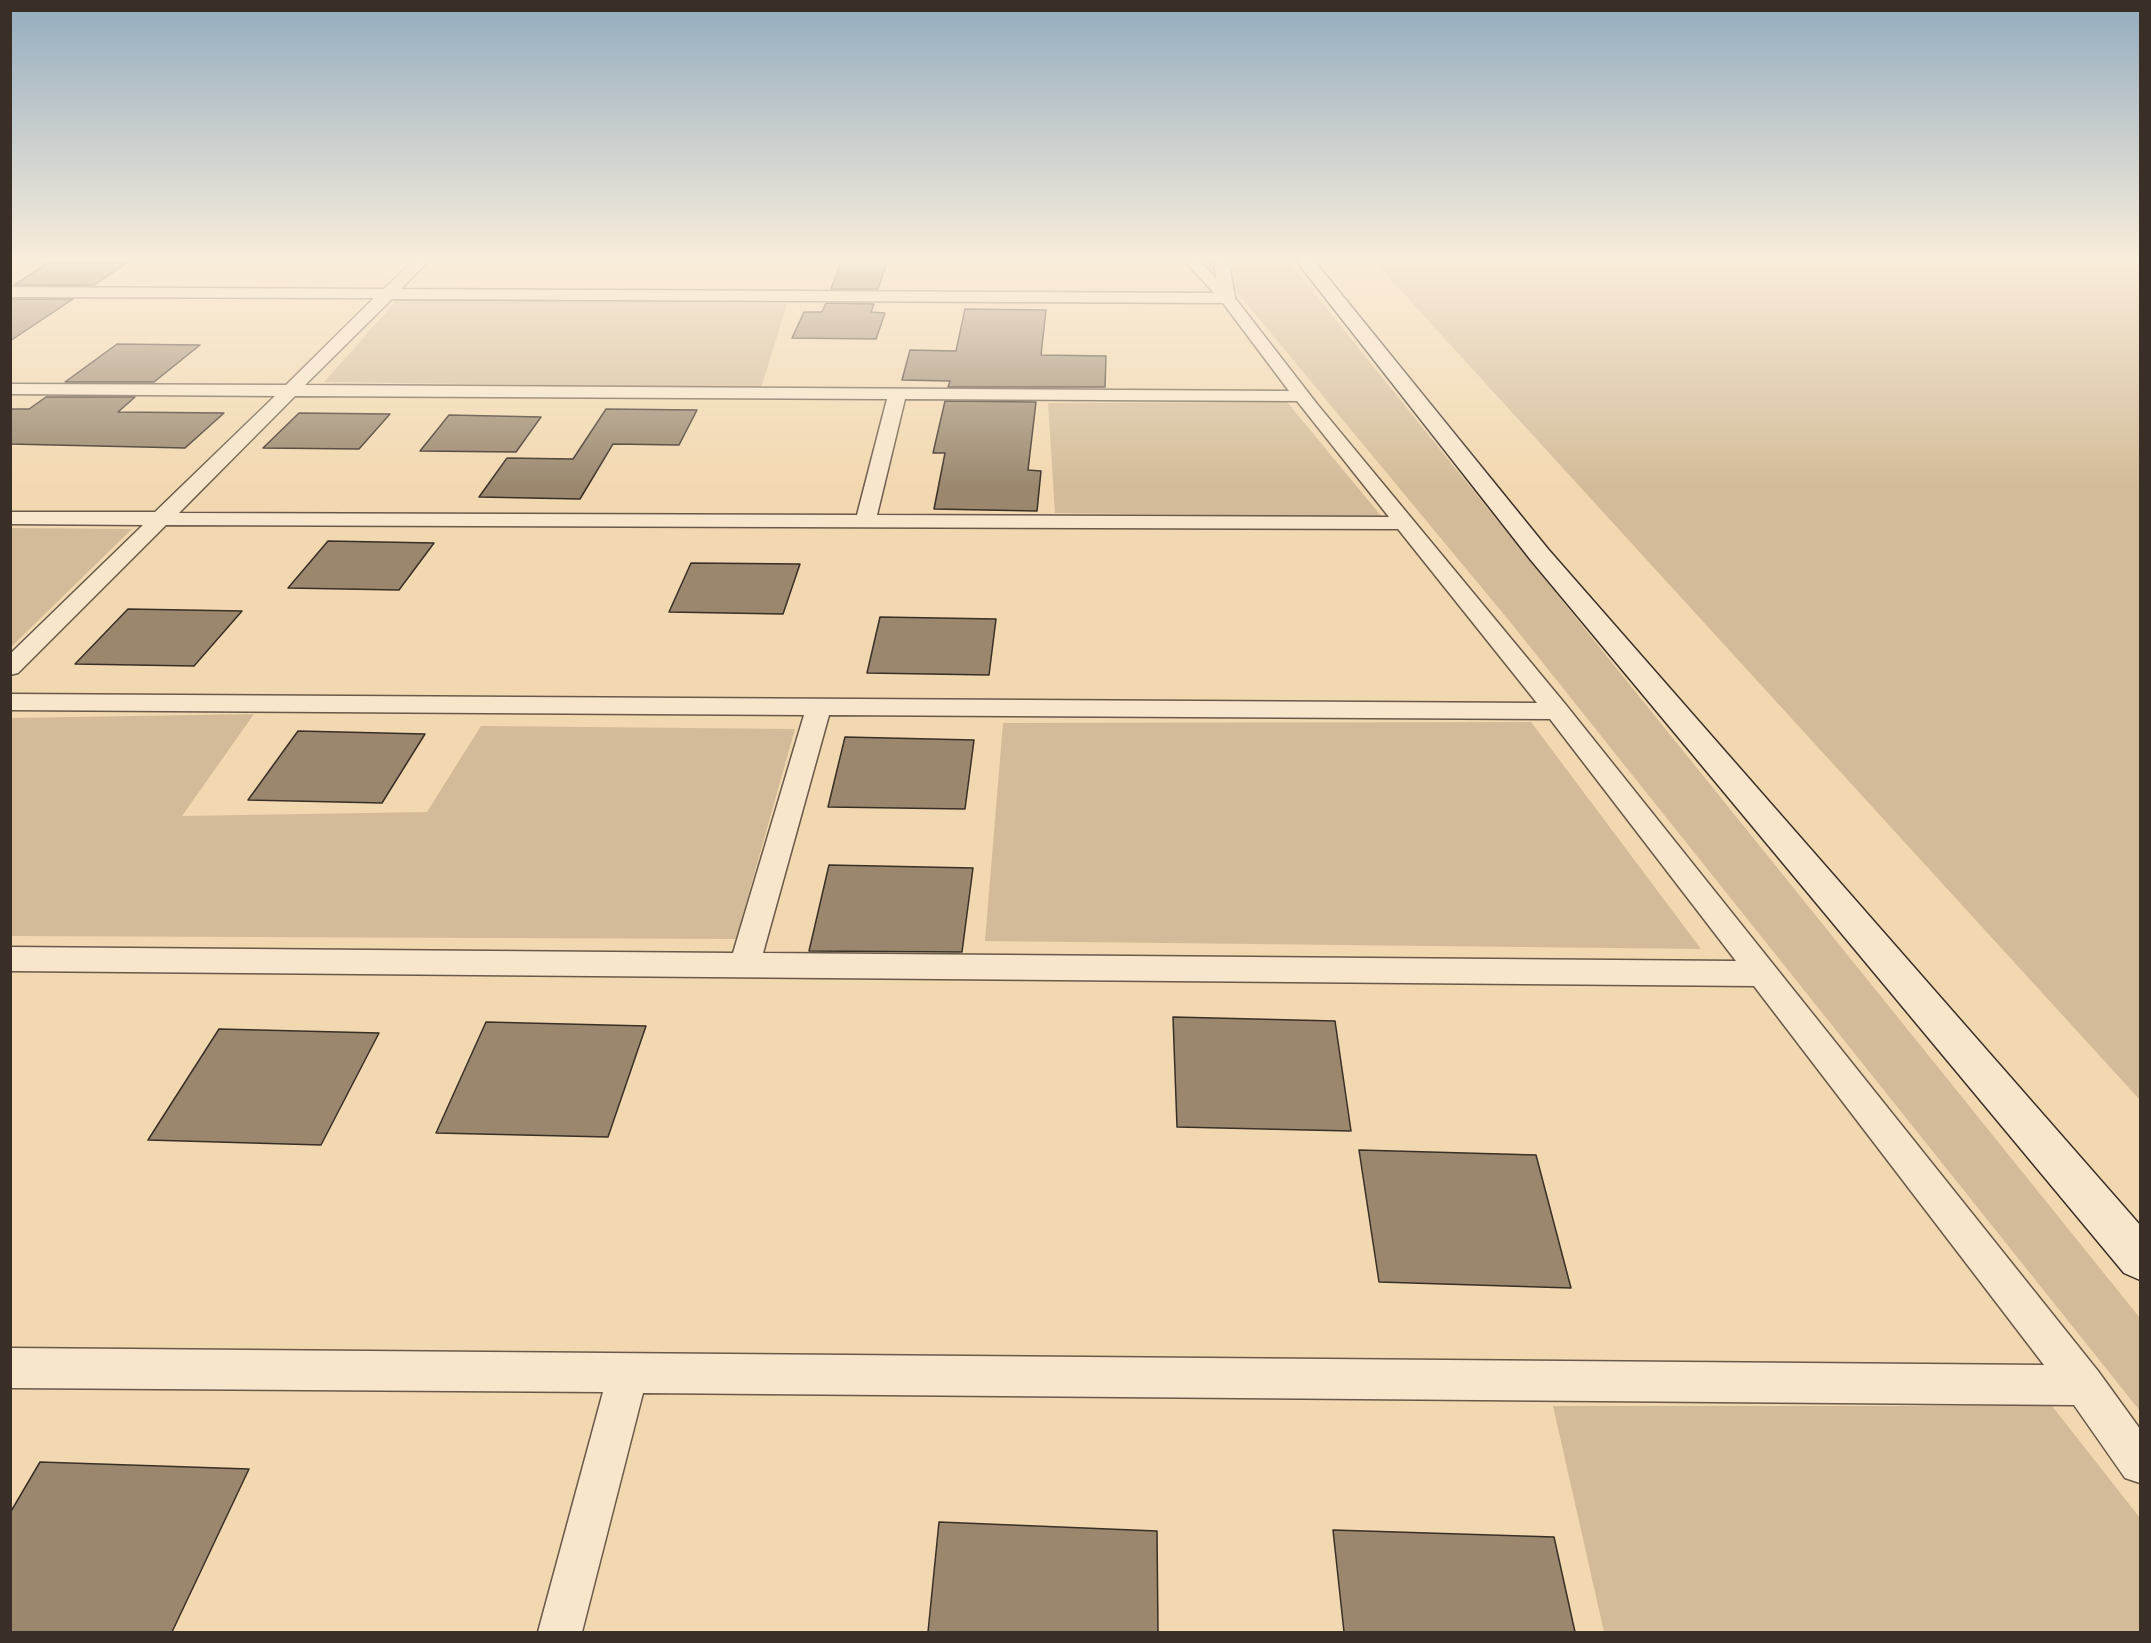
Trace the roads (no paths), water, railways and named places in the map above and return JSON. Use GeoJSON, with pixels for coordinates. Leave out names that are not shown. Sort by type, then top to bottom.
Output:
{"type":"FeatureCollection","features":[{"type":"Feature","properties":{"kind":"main road"},"geometry":{"type":"LineString","coordinates":[[1364,335],[1539,554],[2140,1258]]}},
{"type":"Feature","properties":{"kind":"street"},"geometry":{"type":"LineString","coordinates":[[10,668],[347,335]]}},
{"type":"Feature","properties":{"kind":"street"},"geometry":{"type":"LineString","coordinates":[[1255,335],[1557,711],[2084,1385],[2140,1463]]}},
{"type":"Feature","properties":{"kind":"street"},"geometry":{"type":"LineString","coordinates":[[10,389],[1302,396]]}},
{"type":"Feature","properties":{"kind":"street"},"geometry":{"type":"LineString","coordinates":[[865,522],[897,394]]}},
{"type":"Feature","properties":{"kind":"street"},"geometry":{"type":"LineString","coordinates":[[10,518],[1405,523]]}},
{"type":"Feature","properties":{"kind":"street"},"geometry":{"type":"LineString","coordinates":[[10,702],[1557,711]]}},
{"type":"Feature","properties":{"kind":"street"},"geometry":{"type":"LineString","coordinates":[[745,965],[819,706]]}},
{"type":"Feature","properties":{"kind":"street"},"geometry":{"type":"LineString","coordinates":[[10,958],[1763,974]]}},
{"type":"Feature","properties":{"kind":"street"},"geometry":{"type":"LineString","coordinates":[[10,1368],[2084,1385]]}},
{"type":"Feature","properties":{"kind":"street"},"geometry":{"type":"LineString","coordinates":[[560,1632],[628,1373]]}}]}
